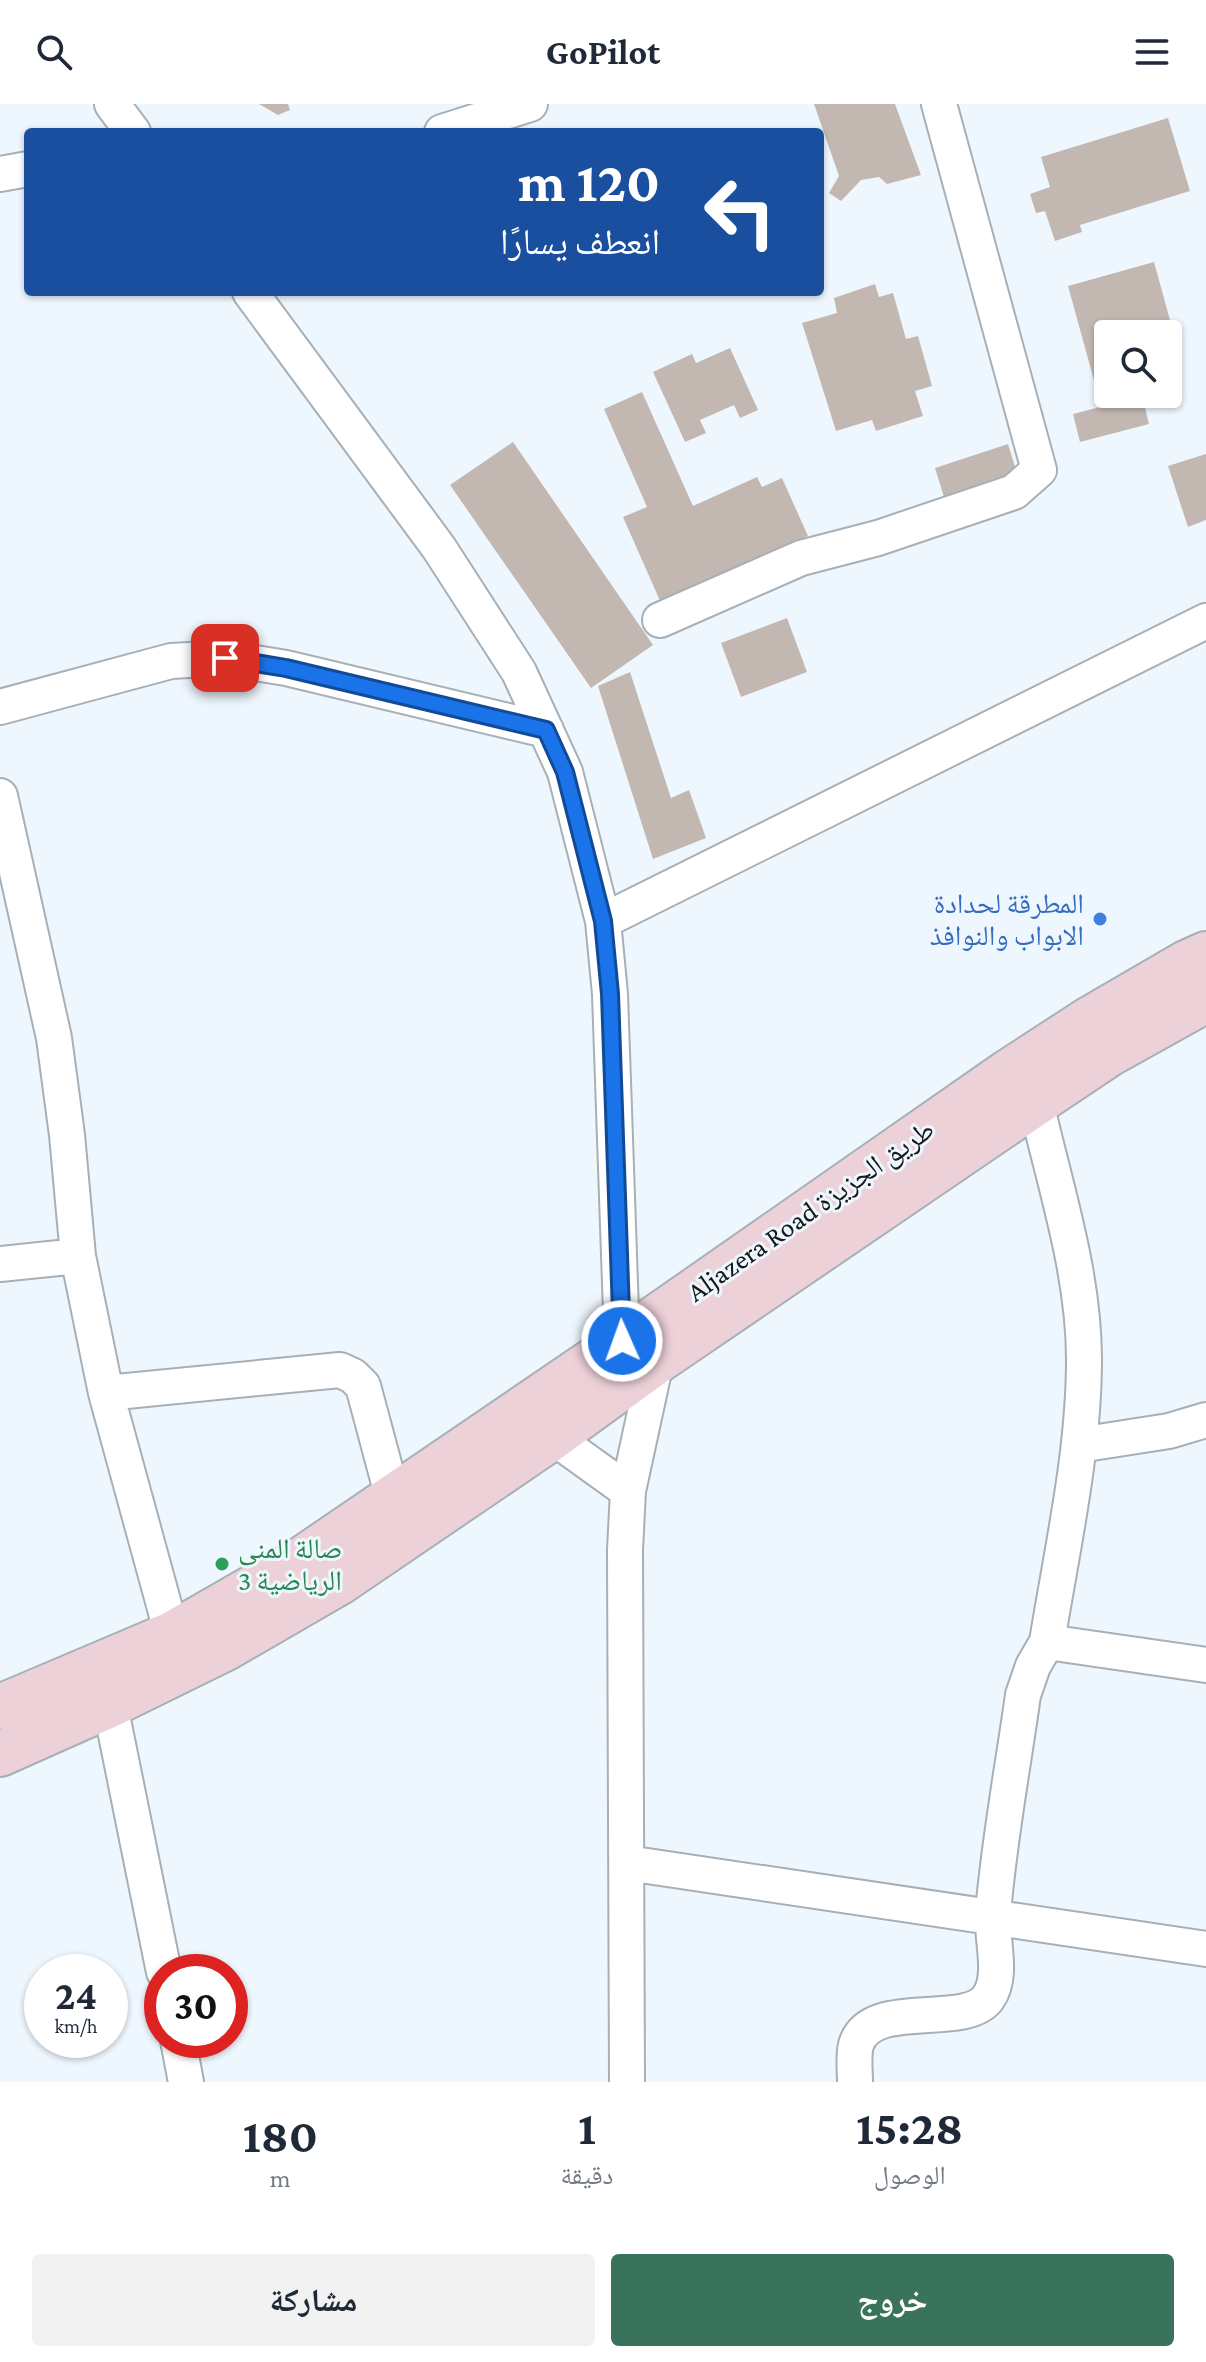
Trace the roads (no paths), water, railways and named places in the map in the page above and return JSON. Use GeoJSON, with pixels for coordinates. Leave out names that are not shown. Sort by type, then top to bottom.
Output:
{"type":"FeatureCollection","features":[{"type":"Feature","properties":{"kind":"main road","name":"Aljazera Road طريق الجزيزة"},"geometry":{"type":"LineString","coordinates":[[0,1754],[226,1648],[340,1582],[553,1437],[636,1361],[1008,1072],[1088,1020],[1206,954]]}},
{"type":"Feature","properties":{"kind":"main road","name":"Aljazera Road طريق الجزيزة"},"geometry":{"type":"LineString","coordinates":[[0,1707],[172,1634],[299,1561],[393,1498],[636,1361],[1109,1054],[1206,1000]]}},
{"type":"Feature","properties":{"kind":"street"},"geometry":{"type":"LineString","coordinates":[[112,104],[130,128]]}},
{"type":"Feature","properties":{"kind":"street"},"geometry":{"type":"LineString","coordinates":[[455,128],[530,104]]}},
{"type":"Feature","properties":{"kind":"street"},"geometry":{"type":"LineString","coordinates":[[660,620],[801,558],[878,538],[1014,492],[1039,470],[939,104]]}},
{"type":"Feature","properties":{"kind":"street"},"geometry":{"type":"LineString","coordinates":[[0,174],[24,170]]}},
{"type":"Feature","properties":{"kind":"street"},"geometry":{"type":"LineString","coordinates":[[253,296],[439,548],[519,672],[565,772],[603,921],[636,1361],[625,1550],[627,2082]]}},
{"type":"Feature","properties":{"kind":"street"},"geometry":{"type":"LineString","coordinates":[[603,921],[1206,621]]}},
{"type":"Feature","properties":{"kind":"street"},"geometry":{"type":"LineString","coordinates":[[0,707],[171,661],[225,658],[286,668],[546,730]]}},
{"type":"Feature","properties":{"kind":"street"},"geometry":{"type":"LineString","coordinates":[[0,796],[54,1038],[78,1256],[106,1393],[172,1634]]}},
{"type":"Feature","properties":{"kind":"street"},"geometry":{"type":"LineString","coordinates":[[855,2082],[856,2045],[866,2030],[881,2021],[974,2009],[988,1998],[995,1979],[993,1916],[1023,1695],[1033,1666],[1047,1642],[1079,1445],[1084,1357],[1077,1284],[1036,1103]]}},
{"type":"Feature","properties":{"kind":"street"},"geometry":{"type":"LineString","coordinates":[[0,1264],[78,1256]]}},
{"type":"Feature","properties":{"kind":"street"},"geometry":{"type":"LineString","coordinates":[[106,1393],[340,1370],[353,1376],[363,1386],[393,1498]]}},
{"type":"Feature","properties":{"kind":"street"},"geometry":{"type":"LineString","coordinates":[[1079,1445],[1169,1431],[1206,1420]]}},
{"type":"Feature","properties":{"kind":"street"},"geometry":{"type":"LineString","coordinates":[[553,1437],[628,1491]]}},
{"type":"Feature","properties":{"kind":"street"},"geometry":{"type":"LineString","coordinates":[[1047,1642],[1206,1665]]}},
{"type":"Feature","properties":{"kind":"street"},"geometry":{"type":"LineString","coordinates":[[110,1705],[160,1954]]}},
{"type":"Feature","properties":{"kind":"street"},"geometry":{"type":"LineString","coordinates":[[627,1863],[1206,1949]]}},
{"type":"Feature","properties":{"kind":"street"},"geometry":{"type":"LineString","coordinates":[[181,2058],[186,2082]]}},
{"type":"Feature","properties":{"kind":"place","name":"المطرقة لحدادة الابواب والنوافذ"},"geometry":{"type":"Point","coordinates":[1100,919]}},
{"type":"Feature","properties":{"kind":"place","name":"صالة المنى الرياضية 3"},"geometry":{"type":"Point","coordinates":[222,1564]}}]}
